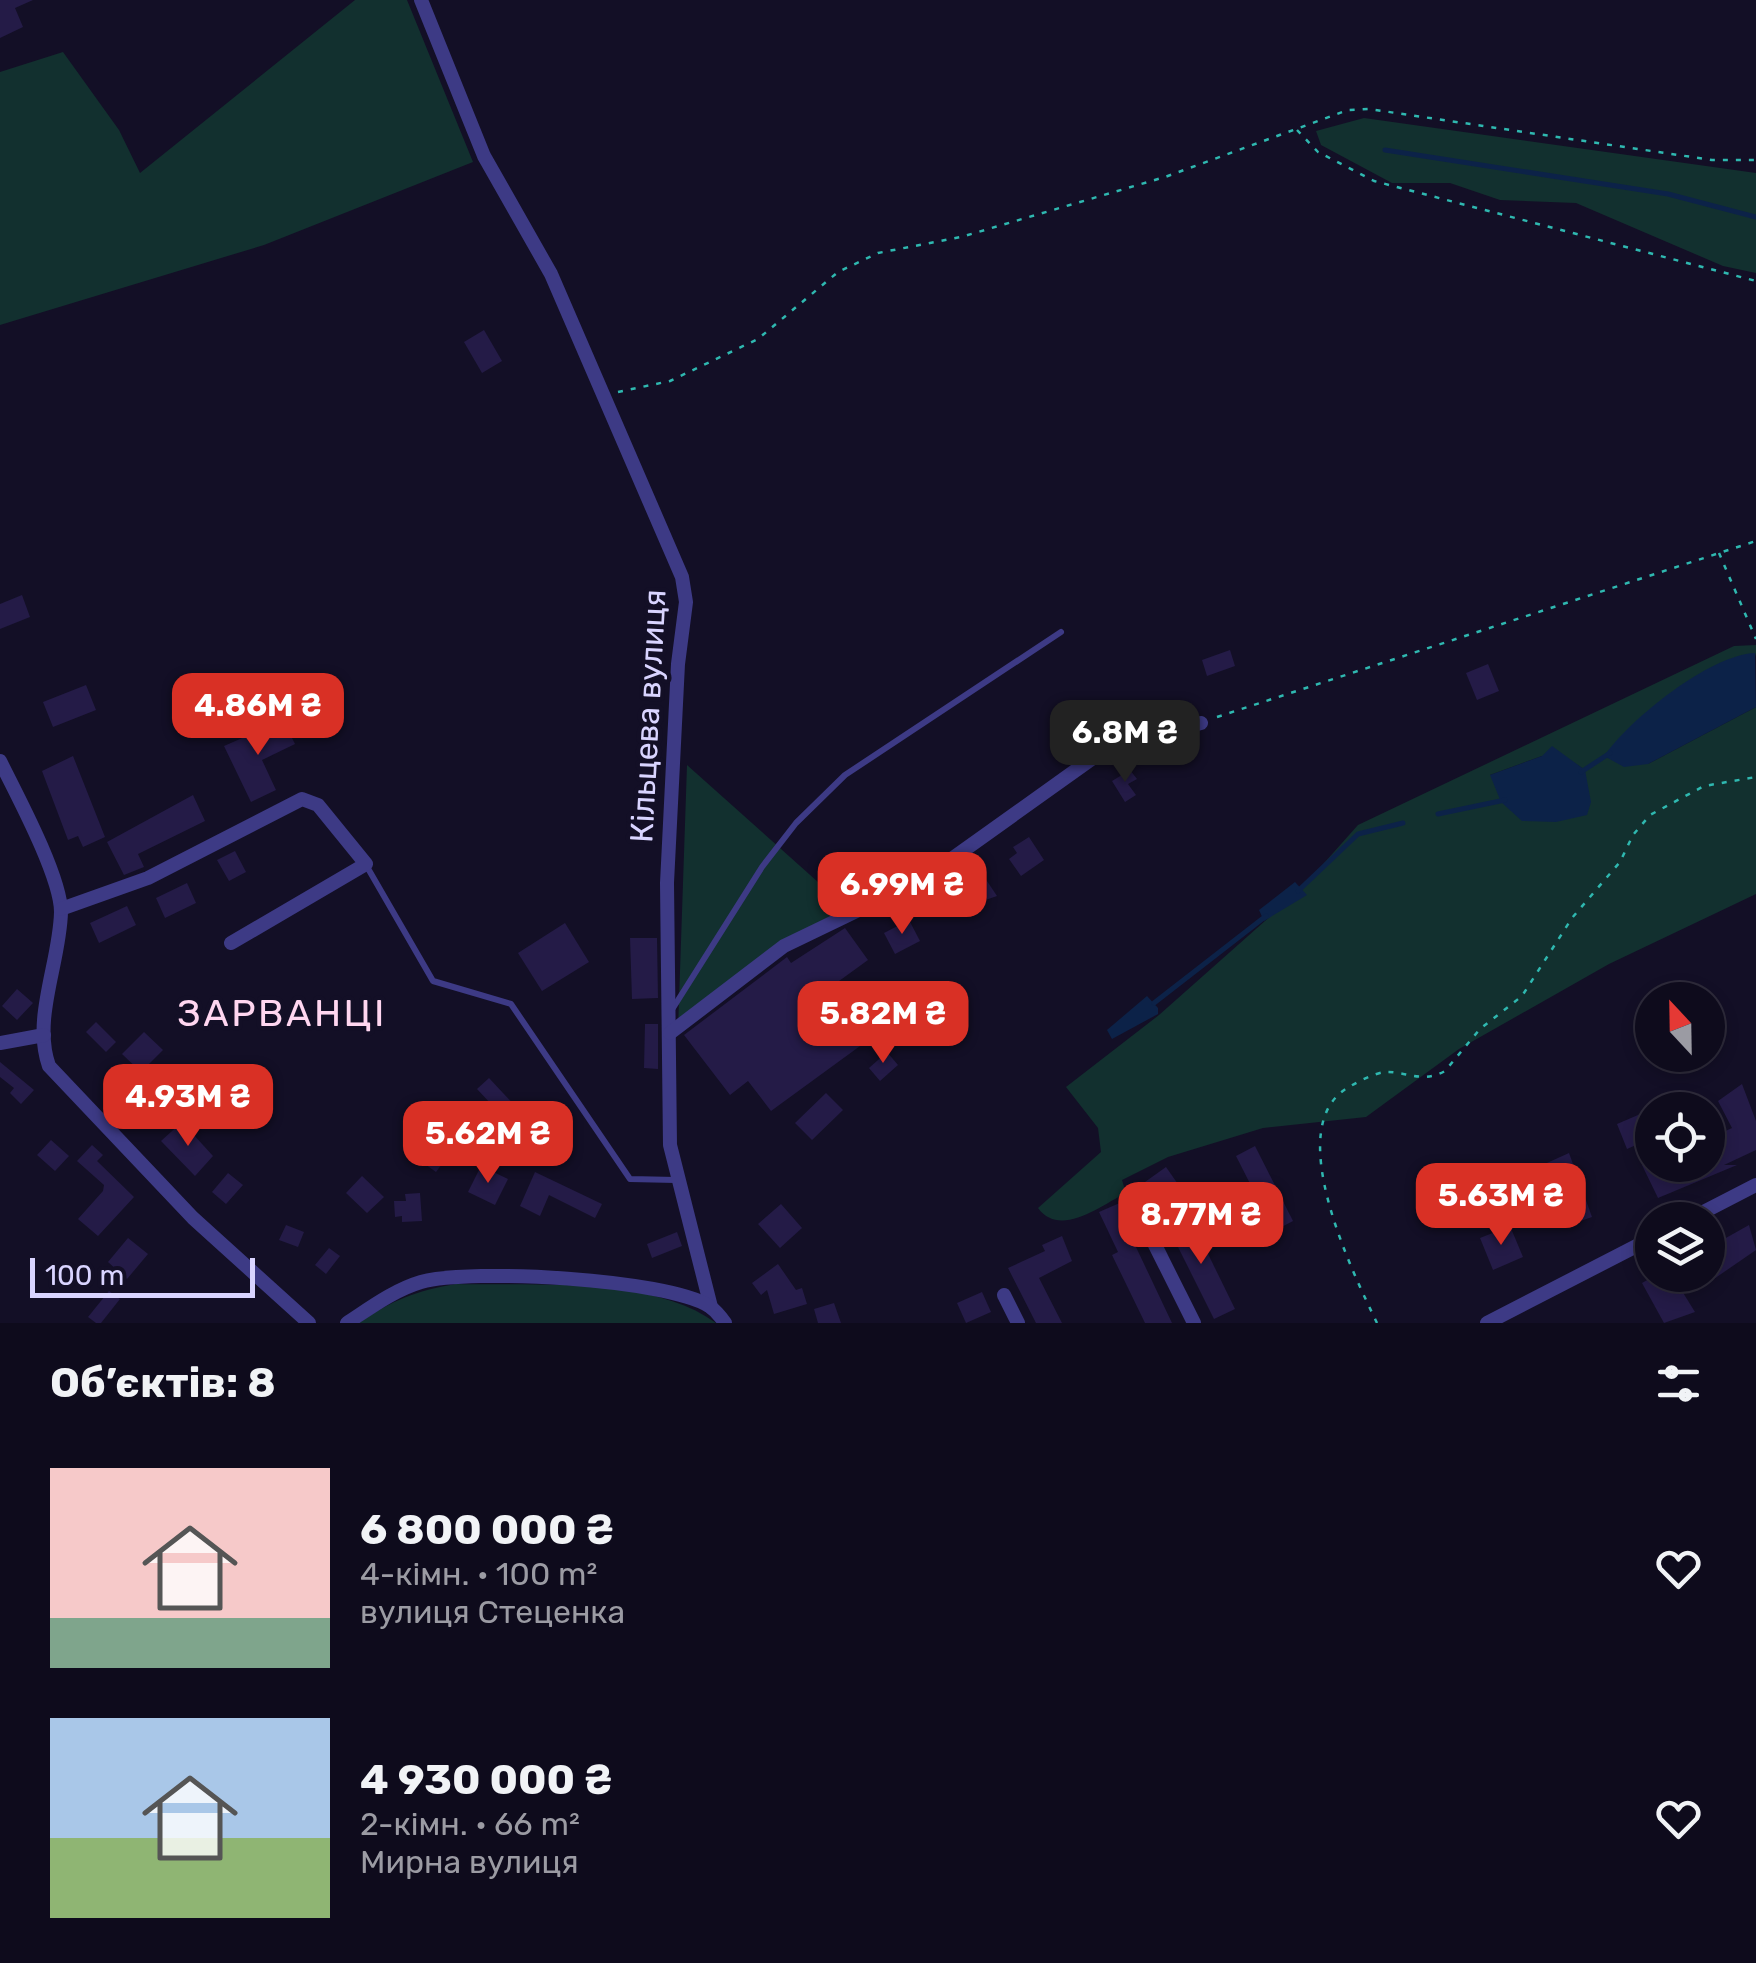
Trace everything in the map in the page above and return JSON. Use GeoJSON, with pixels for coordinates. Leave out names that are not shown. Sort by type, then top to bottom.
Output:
{"type":"FeatureCollection","features":[{"type":"Feature","properties":{"kind":"street","name":"Кільцева вулиця"},"geometry":{"type":"LineString","coordinates":[[421,0],[484,156],[552,274],[682,577],[686,602],[678,664],[667,883],[670,1145],[702,1258],[711,1307]]}},
{"type":"Feature","properties":{"kind":"street"},"geometry":{"type":"LineString","coordinates":[[670,1033],[784,946],[925,878],[1107,748],[1201,722]]}},
{"type":"Feature","properties":{"kind":"street"},"geometry":{"type":"LineString","coordinates":[[0,761],[31,824],[61,909],[44,1036],[50,1066],[63,1085],[192,1218],[308,1323]]}},
{"type":"Feature","properties":{"kind":"street"},"geometry":{"type":"LineString","coordinates":[[61,909],[148,878],[302,799],[318,804],[366,864],[231,943]]}},
{"type":"Feature","properties":{"kind":"street"},"geometry":{"type":"LineString","coordinates":[[0,1043],[44,1036]]}},
{"type":"Feature","properties":{"kind":"street"},"geometry":{"type":"LineString","coordinates":[[1723,1202],[1756,1185]]}},
{"type":"Feature","properties":{"kind":"street"},"geometry":{"type":"LineString","coordinates":[[1146,1229],[1194,1323]]}},
{"type":"Feature","properties":{"kind":"street"},"geometry":{"type":"LineString","coordinates":[[1487,1323],[1635,1247]]}},
{"type":"Feature","properties":{"kind":"street"},"geometry":{"type":"LineString","coordinates":[[347,1323],[387,1297],[421,1282],[456,1277],[640,1286],[711,1307],[725,1323]]}},
{"type":"Feature","properties":{"kind":"street"},"geometry":{"type":"LineString","coordinates":[[1004,1295],[1018,1323]]}},
{"type":"Feature","properties":{"kind":"lane"},"geometry":{"type":"LineString","coordinates":[[670,1014],[762,867],[796,823],[845,775],[1061,632]]}},
{"type":"Feature","properties":{"kind":"lane"},"geometry":{"type":"LineString","coordinates":[[366,864],[433,981],[511,1004],[630,1179],[678,1180]]}},
{"type":"Feature","properties":{"kind":"path"},"geometry":{"type":"LineString","coordinates":[[606,394],[670,381],[758,339],[838,272],[878,254],[961,237],[1165,177],[1348,110],[1369,108],[1712,160],[1756,160]]}},
{"type":"Feature","properties":{"kind":"path"},"geometry":{"type":"LineString","coordinates":[[1295,128],[1318,152],[1374,180],[1756,281]]}},
{"type":"Feature","properties":{"kind":"path"},"geometry":{"type":"LineString","coordinates":[[1201,722],[1756,541]]}},
{"type":"Feature","properties":{"kind":"path"},"geometry":{"type":"LineString","coordinates":[[1719,553],[1756,639]]}},
{"type":"Feature","properties":{"kind":"path"},"geometry":{"type":"LineString","coordinates":[[1378,1323],[1340,1241],[1324,1176],[1320,1142],[1331,1104],[1347,1088],[1382,1073],[1404,1078],[1445,1071],[1480,1029],[1522,996],[1572,918],[1620,862],[1633,834],[1650,815],[1704,786],[1756,777]]}},
{"type":"Feature","properties":{"kind":"green space"},"geometry":{"type":"Polygon","coordinates":[[[355,0],[407,0],[473,162],[264,245],[0,325],[0,72],[63,52],[119,130],[140,173],[355,0]]]}},
{"type":"Feature","properties":{"kind":"green space"},"geometry":{"type":"Polygon","coordinates":[[[1364,118],[1756,173],[1756,273],[1723,266],[1576,203],[1500,200],[1450,183],[1392,183],[1321,145],[1316,131],[1364,118]]]}},
{"type":"Feature","properties":{"kind":"green space"},"geometry":{"type":"Polygon","coordinates":[[[1756,645],[1756,657],[1755,653],[1648,764],[1756,707],[1756,894],[1609,964],[1459,1049],[1366,1117],[1263,1128],[1168,1157],[1122,1180],[1126,1193],[1080,1217],[1057,1220],[1038,1208],[1101,1152],[1098,1128],[1066,1087],[1159,1015],[1301,889],[1358,825],[1734,646],[1756,645]],[[1542,756],[1490,775],[1585,770],[1573,762],[1542,756]]]}},
{"type":"Feature","properties":{"kind":"green space"},"geometry":{"type":"Polygon","coordinates":[[[687,765],[856,916],[785,949],[678,1030],[687,765]]]}},
{"type":"Feature","properties":{"kind":"green space"},"geometry":{"type":"Polygon","coordinates":[[[456,1284],[556,1285],[626,1291],[690,1308],[716,1323],[359,1323],[405,1298],[456,1284]]]}},
{"type":"Feature","properties":{"kind":"water"},"geometry":{"type":"Polygon","coordinates":[[[1755,653],[1756,707],[1648,764],[1624,767],[1604,756],[1632,725],[1672,691],[1716,665],[1755,653]]]}},
{"type":"Feature","properties":{"kind":"water"},"geometry":{"type":"Polygon","coordinates":[[[1552,746],[1585,770],[1591,802],[1587,815],[1556,822],[1522,821],[1501,802],[1490,775],[1542,756],[1552,746]]]}},
{"type":"Feature","properties":{"kind":"water"},"geometry":{"type":"Polygon","coordinates":[[[1295,882],[1307,895],[1264,921],[1259,910],[1295,882]]]}},
{"type":"Feature","properties":{"kind":"water"},"geometry":{"type":"Polygon","coordinates":[[[1147,996],[1158,1008],[1158,1014],[1112,1039],[1107,1030],[1147,996]]]}},
{"type":"Feature","properties":{"kind":"building"},"geometry":{"type":"Polygon","coordinates":[[[0,0],[33,0],[15,8],[23,27],[0,38],[0,0]]]}},
{"type":"Feature","properties":{"kind":"building"},"geometry":{"type":"Polygon","coordinates":[[[484,330],[502,361],[482,373],[464,342],[484,330]]]}},
{"type":"Feature","properties":{"kind":"building"},"geometry":{"type":"Polygon","coordinates":[[[22,595],[30,617],[0,629],[0,604],[22,595]]]}},
{"type":"Feature","properties":{"kind":"building"},"geometry":{"type":"Polygon","coordinates":[[[1230,650],[1235,666],[1207,676],[1202,660],[1230,650]]]}},
{"type":"Feature","properties":{"kind":"building"},"geometry":{"type":"Polygon","coordinates":[[[1488,664],[1499,691],[1477,700],[1466,673],[1488,664]]]}},
{"type":"Feature","properties":{"kind":"building"},"geometry":{"type":"Polygon","coordinates":[[[86,685],[96,710],[53,727],[43,702],[86,685]]]}},
{"type":"Feature","properties":{"kind":"building"},"geometry":{"type":"Polygon","coordinates":[[[283,720],[295,744],[262,760],[276,790],[251,802],[224,746],[283,720]]]}},
{"type":"Feature","properties":{"kind":"building"},"geometry":{"type":"Polygon","coordinates":[[[73,756],[105,837],[83,847],[78,836],[68,840],[42,771],[73,756]]]}},
{"type":"Feature","properties":{"kind":"building"},"geometry":{"type":"Polygon","coordinates":[[[1130,770],[1137,779],[1128,784],[1136,795],[1125,802],[1112,781],[1130,770]]]}},
{"type":"Feature","properties":{"kind":"building"},"geometry":{"type":"Polygon","coordinates":[[[193,795],[205,821],[138,854],[144,867],[124,875],[107,842],[193,795]]]}},
{"type":"Feature","properties":{"kind":"building"},"geometry":{"type":"Polygon","coordinates":[[[1029,837],[1044,860],[1021,876],[1009,859],[1017,853],[1013,847],[1029,837]]]}},
{"type":"Feature","properties":{"kind":"building"},"geometry":{"type":"Polygon","coordinates":[[[235,851],[246,872],[229,881],[217,860],[235,851]]]}},
{"type":"Feature","properties":{"kind":"building"},"geometry":{"type":"Polygon","coordinates":[[[983,875],[997,896],[974,904],[963,889],[983,875]]]}},
{"type":"Feature","properties":{"kind":"building"},"geometry":{"type":"Polygon","coordinates":[[[187,883],[196,903],[165,918],[156,898],[187,883]]]}},
{"type":"Feature","properties":{"kind":"building"},"geometry":{"type":"Polygon","coordinates":[[[127,906],[136,925],[99,943],[90,923],[127,906]]]}},
{"type":"Feature","properties":{"kind":"building"},"geometry":{"type":"Polygon","coordinates":[[[909,920],[920,941],[895,954],[884,933],[909,920]]]}},
{"type":"Feature","properties":{"kind":"building"},"geometry":{"type":"Polygon","coordinates":[[[565,923],[589,962],[542,991],[518,953],[565,923]]]}},
{"type":"Feature","properties":{"kind":"building"},"geometry":{"type":"Polygon","coordinates":[[[845,928],[868,960],[817,997],[837,1023],[863,1004],[882,1030],[771,1111],[748,1081],[730,1095],[684,1035],[787,957],[791,963],[845,928]]]}},
{"type":"Feature","properties":{"kind":"building"},"geometry":{"type":"Polygon","coordinates":[[[630,938],[657,938],[658,998],[632,999],[630,938]]]}},
{"type":"Feature","properties":{"kind":"building"},"geometry":{"type":"Polygon","coordinates":[[[17,989],[33,1003],[17,1020],[2,1006],[17,989]]]}},
{"type":"Feature","properties":{"kind":"building"},"geometry":{"type":"Polygon","coordinates":[[[96,1022],[116,1042],[106,1052],[86,1032],[96,1022]]]}},
{"type":"Feature","properties":{"kind":"building"},"geometry":{"type":"Polygon","coordinates":[[[645,1024],[658,1024],[658,1069],[644,1068],[645,1024]]]}},
{"type":"Feature","properties":{"kind":"building"},"geometry":{"type":"Polygon","coordinates":[[[144,1032],[163,1050],[141,1072],[122,1054],[144,1032]]]}},
{"type":"Feature","properties":{"kind":"building"},"geometry":{"type":"Polygon","coordinates":[[[887,1052],[898,1065],[880,1081],[869,1068],[887,1052]]]}},
{"type":"Feature","properties":{"kind":"building"},"geometry":{"type":"Polygon","coordinates":[[[0,1062],[34,1090],[21,1104],[10,1093],[14,1088],[0,1077],[0,1062]]]}},
{"type":"Feature","properties":{"kind":"building"},"geometry":{"type":"Polygon","coordinates":[[[489,1078],[518,1109],[506,1120],[477,1089],[489,1078]]]}},
{"type":"Feature","properties":{"kind":"building"},"geometry":{"type":"Polygon","coordinates":[[[1742,1084],[1756,1121],[1756,1150],[1725,1165],[1725,1131],[1732,1128],[1725,1114],[1725,1096],[1742,1084]]]}},
{"type":"Feature","properties":{"kind":"building"},"geometry":{"type":"Polygon","coordinates":[[[826,1093],[843,1110],[812,1140],[795,1123],[826,1093]]]}},
{"type":"Feature","properties":{"kind":"building"},"geometry":{"type":"Polygon","coordinates":[[[1635,1116],[1635,1145],[1627,1149],[1617,1124],[1635,1116]]]}},
{"type":"Feature","properties":{"kind":"building"},"geometry":{"type":"Polygon","coordinates":[[[182,1122],[213,1156],[195,1176],[161,1141],[182,1122]]]}},
{"type":"Feature","properties":{"kind":"building"},"geometry":{"type":"Polygon","coordinates":[[[422,1139],[447,1157],[436,1172],[411,1154],[422,1139]]]}},
{"type":"Feature","properties":{"kind":"building"},"geometry":{"type":"Polygon","coordinates":[[[51,1140],[69,1156],[55,1171],[37,1155],[51,1140]]]}},
{"type":"Feature","properties":{"kind":"building"},"geometry":{"type":"Polygon","coordinates":[[[92,1145],[103,1155],[97,1161],[134,1197],[98,1236],[78,1219],[103,1191],[104,1185],[77,1161],[92,1145]]]}},
{"type":"Feature","properties":{"kind":"building"},"geometry":{"type":"Polygon","coordinates":[[[1255,1146],[1293,1221],[1274,1231],[1236,1156],[1255,1146]]]}},
{"type":"Feature","properties":{"kind":"building"},"geometry":{"type":"Polygon","coordinates":[[[1569,1153],[1592,1217],[1566,1226],[1549,1181],[1545,1183],[1538,1167],[1569,1153]]]}},
{"type":"Feature","properties":{"kind":"building"},"geometry":{"type":"Polygon","coordinates":[[[481,1166],[508,1179],[495,1205],[468,1192],[481,1166]]]}},
{"type":"Feature","properties":{"kind":"building"},"geometry":{"type":"Polygon","coordinates":[[[1166,1167],[1180,1187],[1159,1202],[1145,1182],[1166,1167]]]}},
{"type":"Feature","properties":{"kind":"building"},"geometry":{"type":"Polygon","coordinates":[[[535,1172],[602,1204],[595,1218],[549,1195],[540,1216],[520,1206],[535,1172]]]}},
{"type":"Feature","properties":{"kind":"building"},"geometry":{"type":"Polygon","coordinates":[[[228,1173],[243,1185],[226,1204],[212,1192],[228,1173]]]}},
{"type":"Feature","properties":{"kind":"building"},"geometry":{"type":"Polygon","coordinates":[[[362,1176],[384,1197],[367,1213],[346,1193],[362,1176]]]}},
{"type":"Feature","properties":{"kind":"building"},"geometry":{"type":"Polygon","coordinates":[[[1481,1178],[1492,1202],[1467,1214],[1456,1190],[1481,1178]]]}},
{"type":"Feature","properties":{"kind":"building"},"geometry":{"type":"Polygon","coordinates":[[[1650,1182],[1696,1182],[1658,1198],[1650,1182]]]}},
{"type":"Feature","properties":{"kind":"building"},"geometry":{"type":"Polygon","coordinates":[[[420,1193],[422,1221],[402,1222],[402,1216],[395,1217],[394,1201],[406,1201],[405,1194],[420,1193]]]}},
{"type":"Feature","properties":{"kind":"building"},"geometry":{"type":"Polygon","coordinates":[[[1122,1202],[1132,1223],[1126,1226],[1172,1323],[1145,1323],[1112,1255],[1118,1252],[1099,1212],[1122,1202]]]}},
{"type":"Feature","properties":{"kind":"building"},"geometry":{"type":"Polygon","coordinates":[[[781,1204],[802,1228],[780,1248],[758,1224],[781,1204]]]}},
{"type":"Feature","properties":{"kind":"building"},"geometry":{"type":"Polygon","coordinates":[[[1189,1215],[1235,1309],[1214,1319],[1167,1225],[1189,1215]]]}},
{"type":"Feature","properties":{"kind":"building"},"geometry":{"type":"Polygon","coordinates":[[[286,1225],[304,1232],[298,1247],[279,1240],[286,1225]]]}},
{"type":"Feature","properties":{"kind":"building"},"geometry":{"type":"Polygon","coordinates":[[[1749,1225],[1756,1250],[1725,1271],[1725,1238],[1749,1225]]]}},
{"type":"Feature","properties":{"kind":"building"},"geometry":{"type":"Polygon","coordinates":[[[1510,1226],[1523,1257],[1493,1270],[1480,1238],[1510,1226]]]}},
{"type":"Feature","properties":{"kind":"building"},"geometry":{"type":"Polygon","coordinates":[[[677,1232],[682,1246],[652,1258],[647,1244],[677,1232]]]}},
{"type":"Feature","properties":{"kind":"building"},"geometry":{"type":"Polygon","coordinates":[[[1062,1236],[1072,1261],[1039,1278],[1062,1323],[1036,1323],[1008,1268],[1045,1251],[1042,1245],[1062,1236]]]}},
{"type":"Feature","properties":{"kind":"building"},"geometry":{"type":"Polygon","coordinates":[[[128,1238],[148,1254],[127,1279],[108,1262],[128,1238]]]}},
{"type":"Feature","properties":{"kind":"building"},"geometry":{"type":"Polygon","coordinates":[[[329,1248],[340,1256],[326,1274],[315,1265],[329,1248]]]}},
{"type":"Feature","properties":{"kind":"building"},"geometry":{"type":"Polygon","coordinates":[[[778,1264],[796,1290],[802,1288],[807,1304],[774,1314],[767,1290],[761,1295],[752,1283],[778,1264]]]}},
{"type":"Feature","properties":{"kind":"building"},"geometry":{"type":"Polygon","coordinates":[[[109,1291],[120,1299],[101,1323],[96,1323],[88,1317],[109,1291]]]}},
{"type":"Feature","properties":{"kind":"building"},"geometry":{"type":"Polygon","coordinates":[[[982,1292],[991,1312],[966,1323],[957,1303],[982,1292]]]}},
{"type":"Feature","properties":{"kind":"building"},"geometry":{"type":"Polygon","coordinates":[[[1647,1292],[1683,1292],[1695,1312],[1664,1323],[1647,1292]]]}},
{"type":"Feature","properties":{"kind":"building"},"geometry":{"type":"Polygon","coordinates":[[[834,1303],[841,1323],[818,1323],[814,1309],[834,1303]]]}},
{"type":"Feature","properties":{"kind":"waterway"},"geometry":{"type":"LineString","coordinates":[[1385,150],[1668,194],[1756,217]]}},
{"type":"Feature","properties":{"kind":"waterway"},"geometry":{"type":"LineString","coordinates":[[1581,772],[1610,753]]}},
{"type":"Feature","properties":{"kind":"waterway"},"geometry":{"type":"LineString","coordinates":[[1438,814],[1505,800]]}},
{"type":"Feature","properties":{"kind":"waterway"},"geometry":{"type":"LineString","coordinates":[[1298,891],[1358,834],[1403,823]]}},
{"type":"Feature","properties":{"kind":"waterway"},"geometry":{"type":"LineString","coordinates":[[1154,1003],[1266,916]]}},
{"type":"Feature","properties":{"kind":"district","name":"ЗАРВАНЦІ"},"geometry":{"type":"Point","coordinates":[282,1013]}}]}
